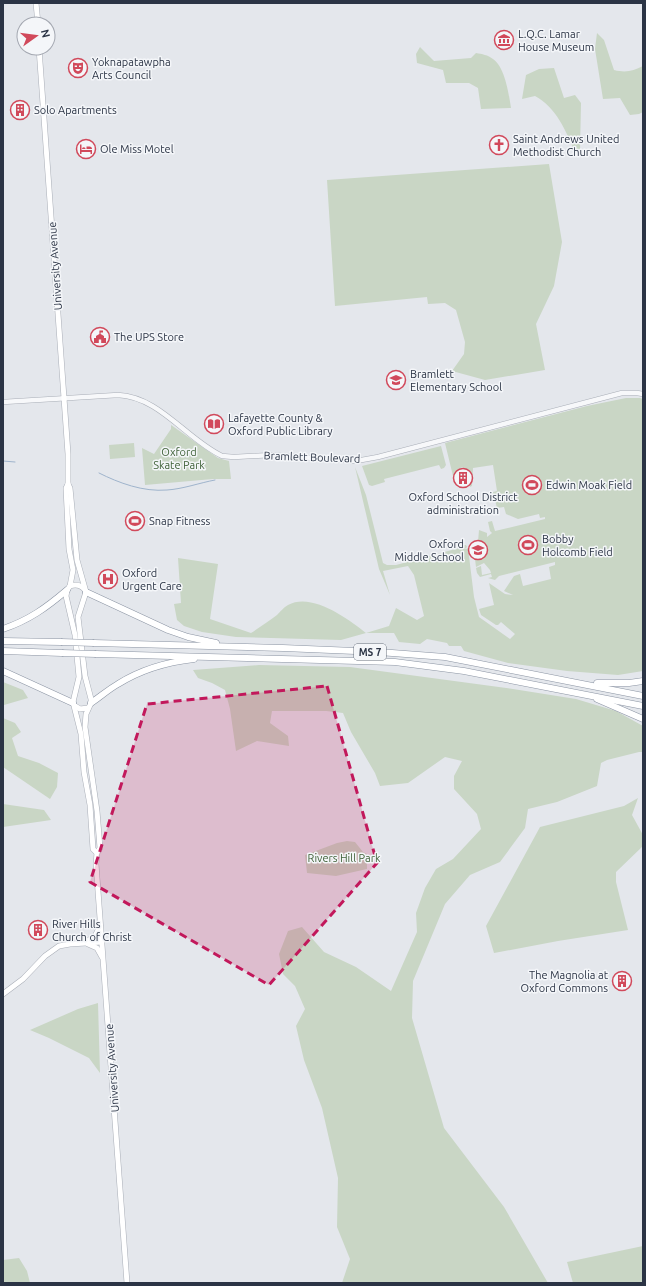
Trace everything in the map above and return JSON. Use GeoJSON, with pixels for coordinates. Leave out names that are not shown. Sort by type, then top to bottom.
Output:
{"type":"FeatureCollection","features":[{"type":"Feature","properties":{"kind":"highway"},"geometry":{"type":"LineString","coordinates":[[3,629],[22,622],[38,613],[68,588]]}},
{"type":"Feature","properties":{"kind":"highway"},"geometry":{"type":"LineString","coordinates":[[86,591],[188,638],[233,646]]}},
{"type":"Feature","properties":{"kind":"highway","name":"MS 7"},"geometry":{"type":"LineString","coordinates":[[3,641],[233,646],[378,652],[444,657],[643,696]]}},
{"type":"Feature","properties":{"kind":"highway","name":"MS 7"},"geometry":{"type":"LineString","coordinates":[[3,651],[409,663],[464,671],[643,706]]}},
{"type":"Feature","properties":{"kind":"highway"},"geometry":{"type":"LineString","coordinates":[[89,706],[118,684],[151,668],[165,664],[217,657]]}},
{"type":"Feature","properties":{"kind":"highway"},"geometry":{"type":"LineString","coordinates":[[3,671],[74,704]]}},
{"type":"Feature","properties":{"kind":"highway"},"geometry":{"type":"LineString","coordinates":[[577,682],[613,684],[643,681]]}},
{"type":"Feature","properties":{"kind":"highway"},"geometry":{"type":"LineString","coordinates":[[580,693],[627,711],[643,719]]}},
{"type":"Feature","properties":{"kind":"main road"},"geometry":{"type":"LineString","coordinates":[[36,3],[37,16]]}},
{"type":"Feature","properties":{"kind":"main road","name":"University Avenue"},"geometry":{"type":"LineString","coordinates":[[40,56],[64,399],[68,484],[70,488],[77,560],[86,591],[78,617],[85,676],[90,694],[85,727],[97,811],[100,848],[96,853]]}},
{"type":"Feature","properties":{"kind":"main road","name":"University Avenue"},"geometry":{"type":"LineString","coordinates":[[68,484],[66,488],[66,515],[69,549],[73,570],[68,588],[67,605],[75,635],[79,677],[74,704],[81,734],[84,772],[90,805],[93,848],[96,853],[103,960],[115,1098],[127,1283]]}},
{"type":"Feature","properties":{"kind":"main road"},"geometry":{"type":"LineString","coordinates":[[68,588],[73,585],[82,586],[86,591]]}},
{"type":"Feature","properties":{"kind":"main road"},"geometry":{"type":"LineString","coordinates":[[74,704],[80,709],[89,706]]}},
{"type":"Feature","properties":{"kind":"main road"},"geometry":{"type":"LineString","coordinates":[[85,942],[95,936],[101,925]]}},
{"type":"Feature","properties":{"kind":"main road"},"geometry":{"type":"LineString","coordinates":[[85,942],[97,948],[103,960]]}},
{"type":"Feature","properties":{"kind":"main road"},"geometry":{"type":"LineString","coordinates":[[3,994],[23,979],[51,950],[59,946],[85,942],[102,942]]}},
{"type":"Feature","properties":{"kind":"street","name":"Bramlett Boulevard"},"geometry":{"type":"LineString","coordinates":[[3,402],[118,395],[129,396],[146,402],[222,456],[234,457],[271,455],[356,461],[378,457],[622,393],[637,392],[643,394]]}},
{"type":"Feature","properties":{"kind":"highlighted area"},"geometry":{"type":"Polygon","coordinates":[[[327,686],[377,863],[269,985],[90,882],[147,704],[327,686]]]}},
{"type":"Feature","properties":{"kind":"green space"},"geometry":{"type":"Polygon","coordinates":[[[597,33],[604,40],[614,70],[629,71],[643,66],[643,112],[630,115],[620,98],[603,99],[595,49],[597,33]]]}},
{"type":"Feature","properties":{"kind":"green space"},"geometry":{"type":"Polygon","coordinates":[[[420,47],[434,61],[471,58],[476,53],[491,58],[501,68],[508,89],[511,108],[481,109],[478,88],[469,83],[446,83],[443,70],[417,63],[416,54],[420,47]]]}},
{"type":"Feature","properties":{"kind":"green space"},"geometry":{"type":"Polygon","coordinates":[[[554,68],[564,98],[575,95],[581,103],[580,151],[575,152],[560,120],[549,106],[535,96],[522,99],[526,75],[539,69],[554,68]]]}},
{"type":"Feature","properties":{"kind":"green space"},"geometry":{"type":"Polygon","coordinates":[[[549,164],[562,242],[554,286],[536,324],[545,370],[485,380],[452,371],[464,354],[465,342],[456,310],[445,303],[428,304],[427,297],[335,306],[327,180],[549,164]]]}},
{"type":"Feature","properties":{"kind":"green space"},"geometry":{"type":"Polygon","coordinates":[[[626,398],[643,399],[643,671],[618,675],[567,671],[508,663],[464,651],[461,646],[449,646],[447,643],[427,639],[420,644],[399,642],[394,633],[366,633],[389,626],[396,608],[417,620],[424,616],[414,575],[408,566],[383,571],[390,595],[379,569],[355,467],[366,495],[383,563],[387,565],[396,565],[466,545],[467,547],[465,549],[468,548],[474,597],[479,617],[510,639],[515,634],[501,622],[496,625],[481,615],[479,609],[494,605],[489,583],[505,594],[513,595],[504,591],[514,576],[520,574],[523,586],[551,579],[549,567],[555,565],[555,562],[499,576],[495,580],[488,578],[492,577],[491,574],[480,577],[476,568],[481,566],[482,575],[491,573],[484,563],[476,567],[473,543],[478,542],[479,530],[487,533],[487,537],[492,533],[488,522],[492,521],[495,531],[545,519],[545,517],[540,518],[539,514],[518,519],[506,514],[504,507],[497,508],[493,492],[497,491],[493,465],[473,468],[472,486],[470,487],[463,467],[458,469],[461,478],[458,478],[457,475],[453,476],[445,443],[587,406],[626,398]]]}},
{"type":"Feature","properties":{"kind":"green space","name":"Oxford Skate Park"},"geometry":{"type":"Polygon","coordinates":[[[171,425],[218,458],[229,461],[231,479],[213,479],[145,485],[142,448],[154,454],[171,429],[171,425]]]}},
{"type":"Feature","properties":{"kind":"green space"},"geometry":{"type":"Polygon","coordinates":[[[134,443],[135,457],[110,459],[109,445],[134,443]]]}},
{"type":"Feature","properties":{"kind":"green space"},"geometry":{"type":"Polygon","coordinates":[[[441,446],[446,465],[444,468],[441,469],[439,465],[384,479],[385,482],[372,486],[369,485],[362,466],[441,446]]]}},
{"type":"Feature","properties":{"kind":"green space"},"geometry":{"type":"Polygon","coordinates":[[[178,558],[218,564],[210,619],[251,633],[277,615],[288,605],[298,602],[308,602],[318,604],[329,609],[350,621],[366,633],[341,640],[236,637],[202,632],[184,626],[177,620],[174,604],[181,603],[178,558]]]}},
{"type":"Feature","properties":{"kind":"green space"},"geometry":{"type":"Polygon","coordinates":[[[259,665],[350,667],[576,699],[616,711],[643,726],[643,752],[607,760],[601,763],[597,786],[557,802],[528,809],[525,828],[500,862],[470,875],[445,904],[413,981],[412,1018],[444,1128],[504,1207],[548,1283],[342,1283],[350,1259],[337,1227],[338,1178],[322,1108],[304,1060],[296,1026],[305,1009],[295,986],[283,974],[279,954],[288,931],[302,927],[324,952],[356,967],[391,991],[417,932],[416,913],[425,888],[436,869],[453,859],[481,829],[477,814],[454,789],[454,776],[462,761],[445,757],[408,783],[380,786],[375,773],[351,732],[343,713],[326,711],[272,711],[270,723],[288,736],[289,746],[257,741],[236,751],[230,709],[225,690],[198,678],[193,670],[259,665]]]}},
{"type":"Feature","properties":{"kind":"green space"},"geometry":{"type":"Polygon","coordinates":[[[3,682],[23,690],[28,698],[4,705],[3,707],[3,682]]]}},
{"type":"Feature","properties":{"kind":"green space"},"geometry":{"type":"Polygon","coordinates":[[[3,718],[15,723],[21,732],[12,738],[18,756],[39,763],[58,773],[57,787],[50,799],[3,767],[3,718]]]}},
{"type":"Feature","properties":{"kind":"green space"},"geometry":{"type":"Polygon","coordinates":[[[638,798],[632,815],[643,835],[643,846],[616,872],[616,882],[628,930],[494,953],[486,926],[540,827],[624,806],[638,798]]]}},
{"type":"Feature","properties":{"kind":"green space"},"geometry":{"type":"Polygon","coordinates":[[[3,804],[44,810],[51,820],[3,827],[3,804]]]}},
{"type":"Feature","properties":{"kind":"green space","name":"Rivers Hill Park"},"geometry":{"type":"Polygon","coordinates":[[[347,841],[355,842],[363,852],[367,854],[367,869],[336,876],[307,873],[305,855],[337,843],[347,841]]]}},
{"type":"Feature","properties":{"kind":"green space"},"geometry":{"type":"Polygon","coordinates":[[[98,1003],[100,1073],[89,1058],[30,1030],[78,1009],[98,1003]]]}},
{"type":"Feature","properties":{"kind":"green space"},"geometry":{"type":"Polygon","coordinates":[[[643,1246],[643,1283],[573,1283],[567,1262],[643,1246]]]}},
{"type":"Feature","properties":{"kind":"green space"},"geometry":{"type":"Polygon","coordinates":[[[19,1258],[27,1271],[30,1283],[3,1283],[3,1260],[19,1258]]]}},
{"type":"Feature","properties":{"kind":"waterway"},"geometry":{"type":"LineString","coordinates":[[3,461],[15,462]]}},
{"type":"Feature","properties":{"kind":"waterway"},"geometry":{"type":"LineString","coordinates":[[99,473],[132,486],[149,490],[167,490],[215,480]]}},
{"type":"Feature","properties":{"kind":"place","name":"L.Q.C. Lamar House Museum"},"geometry":{"type":"Point","coordinates":[504,40]}},
{"type":"Feature","properties":{"kind":"place","name":"Yoknapatawpha Arts Council"},"geometry":{"type":"Point","coordinates":[78,68]}},
{"type":"Feature","properties":{"kind":"place","name":"Solo Apartments"},"geometry":{"type":"Point","coordinates":[20,110]}},
{"type":"Feature","properties":{"kind":"place","name":"Saint Andrews United Methodist Church"},"geometry":{"type":"Point","coordinates":[499,145]}},
{"type":"Feature","properties":{"kind":"place","name":"Ole Miss Motel"},"geometry":{"type":"Point","coordinates":[86,149]}},
{"type":"Feature","properties":{"kind":"place","name":"The UPS Store"},"geometry":{"type":"Point","coordinates":[100,337]}},
{"type":"Feature","properties":{"kind":"place","name":"Bramlett Elementary School"},"geometry":{"type":"Point","coordinates":[396,380]}},
{"type":"Feature","properties":{"kind":"place","name":"Lafayette County & Oxford Public Library"},"geometry":{"type":"Point","coordinates":[214,424]}},
{"type":"Feature","properties":{"kind":"place","name":"Oxford School District administration"},"geometry":{"type":"Point","coordinates":[463,478]}},
{"type":"Feature","properties":{"kind":"place","name":"Edwin Moak Field"},"geometry":{"type":"Point","coordinates":[532,485]}},
{"type":"Feature","properties":{"kind":"place","name":"Snap Fitness"},"geometry":{"type":"Point","coordinates":[135,521]}},
{"type":"Feature","properties":{"kind":"place","name":"Bobby Holcomb Field"},"geometry":{"type":"Point","coordinates":[528,545]}},
{"type":"Feature","properties":{"kind":"place","name":"Oxford Middle School"},"geometry":{"type":"Point","coordinates":[478,550]}},
{"type":"Feature","properties":{"kind":"place","name":"Oxford Urgent Care"},"geometry":{"type":"Point","coordinates":[108,579]}},
{"type":"Feature","properties":{"kind":"place","name":"River Hills Church of Christ"},"geometry":{"type":"Point","coordinates":[38,930]}},
{"type":"Feature","properties":{"kind":"place","name":"The Magnolia at Oxford Commons"},"geometry":{"type":"Point","coordinates":[622,981]}}]}
